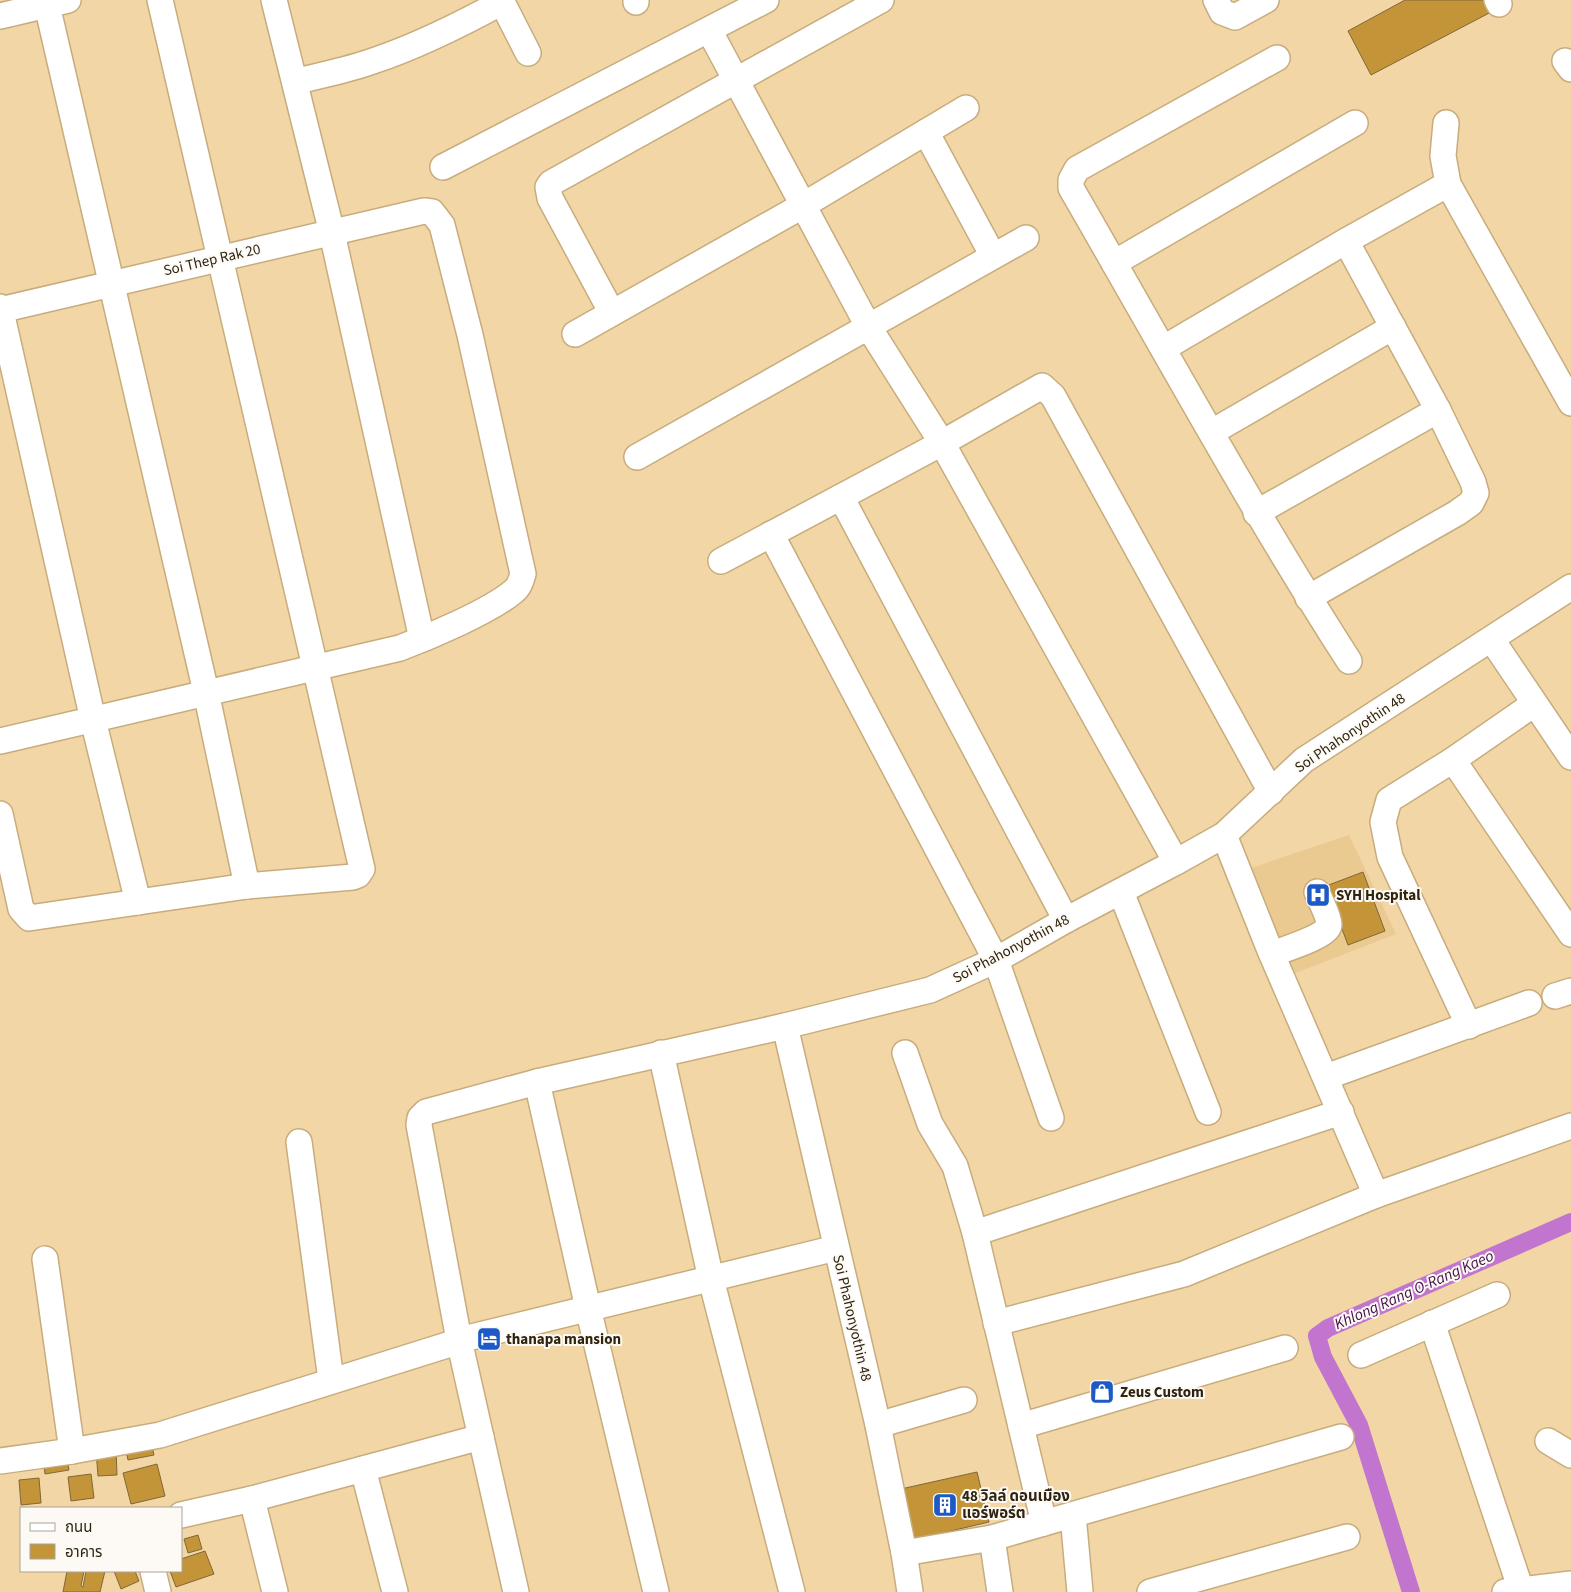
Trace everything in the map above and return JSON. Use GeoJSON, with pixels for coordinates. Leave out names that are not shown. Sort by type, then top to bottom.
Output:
{"type":"FeatureCollection","features":[{"type":"Feature","properties":{"kind":"street"},"geometry":{"type":"LineString","coordinates":[[0,814],[20,909],[29,918],[247,886],[353,876],[358,875],[362,869],[314,667],[222,258],[160,0]]}},
{"type":"Feature","properties":{"kind":"street"},"geometry":{"type":"LineString","coordinates":[[0,740],[400,648],[422,639],[332,233],[274,0]]}},
{"type":"Feature","properties":{"kind":"street"},"geometry":{"type":"LineString","coordinates":[[443,168],[766,0]]}},
{"type":"Feature","properties":{"kind":"street"},"geometry":{"type":"LineString","coordinates":[[612,313],[550,198],[548,187],[557,179],[881,0]]}},
{"type":"Feature","properties":{"kind":"street"},"geometry":{"type":"LineString","coordinates":[[1216,0],[1222,12],[1235,18],[1266,0]]}},
{"type":"Feature","properties":{"kind":"street"},"geometry":{"type":"LineString","coordinates":[[295,82],[370,62],[402,51],[444,33],[501,1],[528,53]]}},
{"type":"Feature","properties":{"kind":"street"},"geometry":{"type":"LineString","coordinates":[[0,16],[57,2],[113,283],[206,692],[247,886]]}},
{"type":"Feature","properties":{"kind":"street"},"geometry":{"type":"LineString","coordinates":[[709,30],[738,80],[802,206],[868,326],[942,443],[1176,862]]}},
{"type":"Feature","properties":{"kind":"street"},"geometry":{"type":"LineString","coordinates":[[1277,58],[1077,169],[1073,174],[1071,188],[1212,432],[1256,513],[1349,661]]}},
{"type":"Feature","properties":{"kind":"street"},"geometry":{"type":"LineString","coordinates":[[576,334],[802,206],[966,108]]}},
{"type":"Feature","properties":{"kind":"street"},"geometry":{"type":"LineString","coordinates":[[1114,263],[1355,123]]}},
{"type":"Feature","properties":{"kind":"street"},"geometry":{"type":"LineString","coordinates":[[1446,123],[1443,140],[1448,184],[1571,404]]}},
{"type":"Feature","properties":{"kind":"street"},"geometry":{"type":"LineString","coordinates":[[926,132],[993,256]]}},
{"type":"Feature","properties":{"kind":"street"},"geometry":{"type":"LineString","coordinates":[[1164,348],[1346,241],[1448,184]]}},
{"type":"Feature","properties":{"kind":"street","name":"Soi Thep Rak 20"},"geometry":{"type":"LineString","coordinates":[[0,309],[424,211],[432,212],[442,225],[470,335],[523,574],[515,591],[422,639]]}},
{"type":"Feature","properties":{"kind":"street"},"geometry":{"type":"LineString","coordinates":[[637,457],[1026,238]]}},
{"type":"Feature","properties":{"kind":"street"},"geometry":{"type":"LineString","coordinates":[[1308,598],[1457,513],[1471,503],[1476,493],[1473,482],[1438,410],[1346,241]]}},
{"type":"Feature","properties":{"kind":"street"},"geometry":{"type":"LineString","coordinates":[[0,309],[93,720],[138,902]]}},
{"type":"Feature","properties":{"kind":"street"},"geometry":{"type":"LineString","coordinates":[[1212,432],[1393,327]]}},
{"type":"Feature","properties":{"kind":"street"},"geometry":{"type":"LineString","coordinates":[[721,561],[942,443],[1042,386],[1053,396],[1270,792]]}},
{"type":"Feature","properties":{"kind":"street"},"geometry":{"type":"LineString","coordinates":[[1256,513],[1438,410]]}},
{"type":"Feature","properties":{"kind":"street"},"geometry":{"type":"LineString","coordinates":[[841,497],[1066,920]]}},
{"type":"Feature","properties":{"kind":"street"},"geometry":{"type":"LineString","coordinates":[[771,534],[996,960],[1051,1118]]}},
{"type":"Feature","properties":{"kind":"street","name":"Soi Phahonyothin 48"},"geometry":{"type":"LineString","coordinates":[[910,1592],[878,1425],[785,1026],[930,990],[996,960],[1066,920],[1176,862],[1224,835],[1304,760],[1492,640],[1571,587]]}},
{"type":"Feature","properties":{"kind":"street"},"geometry":{"type":"LineString","coordinates":[[1492,640],[1534,704],[1568,747]]}},
{"type":"Feature","properties":{"kind":"street"},"geometry":{"type":"LineString","coordinates":[[1469,1026],[1390,857],[1383,822],[1389,800],[1453,760],[1534,704]]}},
{"type":"Feature","properties":{"kind":"street"},"geometry":{"type":"LineString","coordinates":[[1453,760],[1571,934]]}},
{"type":"Feature","properties":{"kind":"street"},"geometry":{"type":"LineString","coordinates":[[1224,835],[1272,954],[1376,1195]]}},
{"type":"Feature","properties":{"kind":"street"},"geometry":{"type":"LineString","coordinates":[[1121,892],[1208,1112]]}},
{"type":"Feature","properties":{"kind":"street"},"geometry":{"type":"LineString","coordinates":[[1272,954],[1328,930],[1329,924],[1317,892]]}},
{"type":"Feature","properties":{"kind":"street"},"geometry":{"type":"LineString","coordinates":[[1326,1077],[1529,1003]]}},
{"type":"Feature","properties":{"kind":"street"},"geometry":{"type":"LineString","coordinates":[[516,1592],[459,1340],[419,1125],[420,1118],[426,1112],[538,1082],[785,1026]]}},
{"type":"Feature","properties":{"kind":"street"},"geometry":{"type":"LineString","coordinates":[[661,1053],[711,1279],[792,1592]]}},
{"type":"Feature","properties":{"kind":"street"},"geometry":{"type":"LineString","coordinates":[[905,1053],[930,1124],[955,1166],[975,1233],[1044,1523]]}},
{"type":"Feature","properties":{"kind":"street"},"geometry":{"type":"LineString","coordinates":[[538,1082],[588,1308],[656,1592]]}},
{"type":"Feature","properties":{"kind":"street"},"geometry":{"type":"LineString","coordinates":[[975,1233],[1340,1112]]}},
{"type":"Feature","properties":{"kind":"street"},"geometry":{"type":"LineString","coordinates":[[996,1323],[1184,1274],[1376,1195],[1571,1126]]}},
{"type":"Feature","properties":{"kind":"street"},"geometry":{"type":"LineString","coordinates":[[299,1142],[331,1380]]}},
{"type":"Feature","properties":{"kind":"street"},"geometry":{"type":"LineString","coordinates":[[0,1460],[72,1451],[160,1435],[459,1340],[836,1248]]}},
{"type":"Feature","properties":{"kind":"street"},"geometry":{"type":"LineString","coordinates":[[45,1259],[72,1451]]}},
{"type":"Feature","properties":{"kind":"street"},"geometry":{"type":"LineString","coordinates":[[1361,1355],[1497,1295]]}},
{"type":"Feature","properties":{"kind":"street"},"geometry":{"type":"LineString","coordinates":[[1432,1324],[1513,1591],[1571,1584]]}},
{"type":"Feature","properties":{"kind":"street"},"geometry":{"type":"LineString","coordinates":[[1021,1426],[1285,1348]]}},
{"type":"Feature","properties":{"kind":"street"},"geometry":{"type":"LineString","coordinates":[[878,1425],[964,1400]]}},
{"type":"Feature","properties":{"kind":"street"},"geometry":{"type":"LineString","coordinates":[[904,1553],[992,1538],[1341,1436]]}},
{"type":"Feature","properties":{"kind":"street"},"geometry":{"type":"LineString","coordinates":[[182,1515],[252,1499],[481,1437]]}},
{"type":"Feature","properties":{"kind":"street"},"geometry":{"type":"LineString","coordinates":[[1548,1441],[1571,1454]]}},
{"type":"Feature","properties":{"kind":"street"},"geometry":{"type":"LineString","coordinates":[[363,1468],[395,1592]]}},
{"type":"Feature","properties":{"kind":"street"},"geometry":{"type":"LineString","coordinates":[[252,1499],[275,1592]]}},
{"type":"Feature","properties":{"kind":"street"},"geometry":{"type":"LineString","coordinates":[[1073,1515],[1080,1592]]}},
{"type":"Feature","properties":{"kind":"street"},"geometry":{"type":"LineString","coordinates":[[1150,1592],[1347,1537]]}},
{"type":"Feature","properties":{"kind":"street"},"geometry":{"type":"LineString","coordinates":[[992,1538],[1000,1592]]}},
{"type":"Feature","properties":{"kind":"street"},"geometry":{"type":"LineString","coordinates":[[152,1572],[158,1592]]}},
{"type":"Feature","properties":{"kind":"shaded area","name":"SYH Hospital"},"geometry":{"type":"Polygon","coordinates":[[[1349,835],[1396,934],[1288,976],[1248,869],[1349,835]]]}},
{"type":"Feature","properties":{"kind":"building"},"geometry":{"type":"Polygon","coordinates":[[[1405,0],[1487,0],[1493,11],[1371,75],[1348,31],[1405,0]]]}},
{"type":"Feature","properties":{"kind":"building"},"geometry":{"type":"Polygon","coordinates":[[[1363,872],[1385,931],[1348,945],[1326,886],[1363,872]]]}},
{"type":"Feature","properties":{"kind":"building"},"geometry":{"type":"Polygon","coordinates":[[[151,1442],[154,1455],[128,1460],[125,1446],[151,1442]]]}},
{"type":"Feature","properties":{"kind":"building"},"geometry":{"type":"Polygon","coordinates":[[[116,1449],[117,1475],[98,1476],[96,1450],[116,1449]]]}},
{"type":"Feature","properties":{"kind":"building"},"geometry":{"type":"Polygon","coordinates":[[[66,1455],[69,1470],[45,1474],[43,1459],[66,1455]]]}},
{"type":"Feature","properties":{"kind":"building"},"geometry":{"type":"Polygon","coordinates":[[[157,1464],[165,1496],[131,1504],[123,1473],[157,1464]]]}},
{"type":"Feature","properties":{"kind":"building","name":"48 วิลล์ ดอนเมือง แอร์พอร์ต"},"geometry":{"type":"Polygon","coordinates":[[[977,1472],[989,1522],[913,1540],[901,1489],[977,1472]]]}},
{"type":"Feature","properties":{"kind":"building"},"geometry":{"type":"Polygon","coordinates":[[[91,1474],[94,1498],[71,1501],[68,1477],[91,1474]]]}},
{"type":"Feature","properties":{"kind":"building"},"geometry":{"type":"Polygon","coordinates":[[[39,1478],[41,1503],[21,1505],[19,1480],[39,1478]]]}},
{"type":"Feature","properties":{"kind":"building"},"geometry":{"type":"Polygon","coordinates":[[[198,1535],[202,1549],[188,1553],[184,1539],[198,1535]]]}},
{"type":"Feature","properties":{"kind":"building"},"geometry":{"type":"Polygon","coordinates":[[[205,1551],[214,1574],[176,1587],[170,1572],[182,1572],[182,1559],[205,1551]]]}},
{"type":"Feature","properties":{"kind":"building"},"geometry":{"type":"Polygon","coordinates":[[[67,1572],[84,1572],[81,1586],[83,1587],[86,1572],[105,1572],[100,1592],[63,1592],[67,1572]]]}},
{"type":"Feature","properties":{"kind":"building"},"geometry":{"type":"Polygon","coordinates":[[[114,1572],[135,1572],[139,1581],[121,1589],[114,1572]]]}},
{"type":"Feature","properties":{"kind":"waterway","name":"Khlong Rang O-Rang Kaeo"},"geometry":{"type":"LineString","coordinates":[[1411,1592],[1359,1425],[1323,1357],[1317,1336],[1328,1328],[1571,1222]]}},
{"type":"Feature","properties":{"kind":"place","name":"SYH Hospital"},"geometry":{"type":"Point","coordinates":[1318,895]}},
{"type":"Feature","properties":{"kind":"place","name":"thanapa mansion"},"geometry":{"type":"Point","coordinates":[489,1339]}},
{"type":"Feature","properties":{"kind":"place","name":"Zeus Custom"},"geometry":{"type":"Point","coordinates":[1102,1392]}},
{"type":"Feature","properties":{"kind":"place","name":"48 วิลล์ ดอนเมือง แอร์พอร์ต"},"geometry":{"type":"Point","coordinates":[945,1505]}}]}
